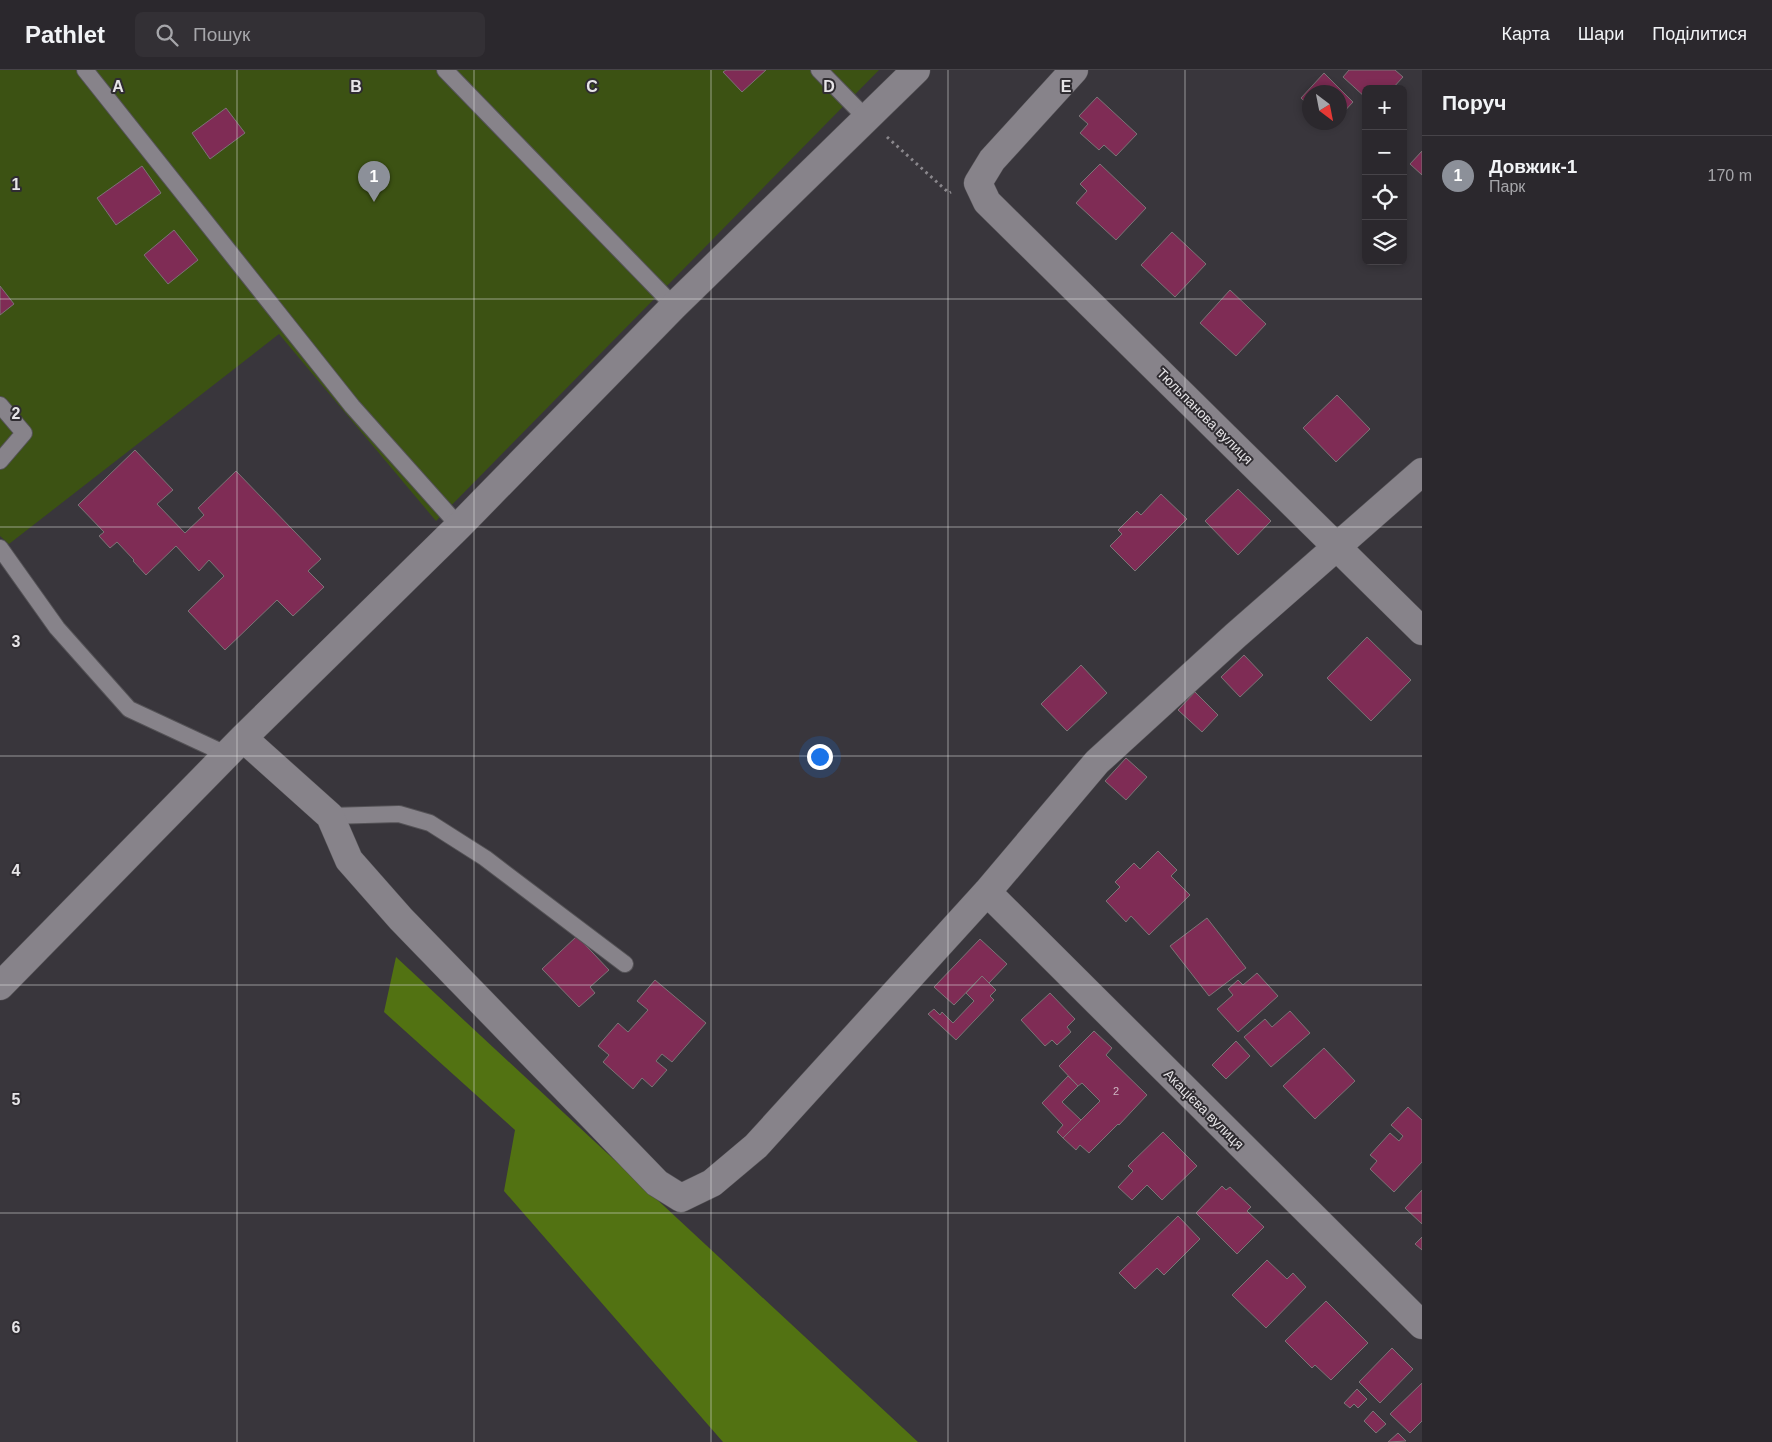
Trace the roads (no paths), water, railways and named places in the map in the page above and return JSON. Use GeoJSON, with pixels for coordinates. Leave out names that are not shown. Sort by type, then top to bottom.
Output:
{"type":"FeatureCollection","features":[{"type":"Feature","properties":{"kind":"street"},"geometry":{"type":"LineString","coordinates":[[0,986],[236,747],[459,526],[674,306],[916,70]]}},
{"type":"Feature","properties":{"kind":"street","name":"Тюльпанова вулиця"},"geometry":{"type":"LineString","coordinates":[[1074,70],[992,160],[983,192],[1422,631]]}},
{"type":"Feature","properties":{"kind":"street"},"geometry":{"type":"LineString","coordinates":[[236,747],[330,816],[349,860],[401,919],[658,1183],[681,1198],[712,1183],[756,1146],[987,892],[1097,762],[1235,636],[1422,472]]}},
{"type":"Feature","properties":{"kind":"street","name":"Акацієва вулиця"},"geometry":{"type":"LineString","coordinates":[[987,892],[1422,1325]]}},
{"type":"Feature","properties":{"kind":"lane"},"geometry":{"type":"LineString","coordinates":[[86,70],[352,406],[459,526]]}},
{"type":"Feature","properties":{"kind":"lane"},"geometry":{"type":"LineString","coordinates":[[446,70],[674,306]]}},
{"type":"Feature","properties":{"kind":"lane"},"geometry":{"type":"LineString","coordinates":[[819,70],[867,119]]}},
{"type":"Feature","properties":{"kind":"lane"},"geometry":{"type":"LineString","coordinates":[[0,405],[24,433],[0,462]]}},
{"type":"Feature","properties":{"kind":"lane"},"geometry":{"type":"LineString","coordinates":[[0,548],[57,628],[129,709],[236,747]]}},
{"type":"Feature","properties":{"kind":"lane"},"geometry":{"type":"LineString","coordinates":[[330,816],[399,814],[430,823],[485,858],[625,964]]}},
{"type":"Feature","properties":{"kind":"place","name":"Довжик-1"},"geometry":{"type":"Point","coordinates":[374,202]}}]}
